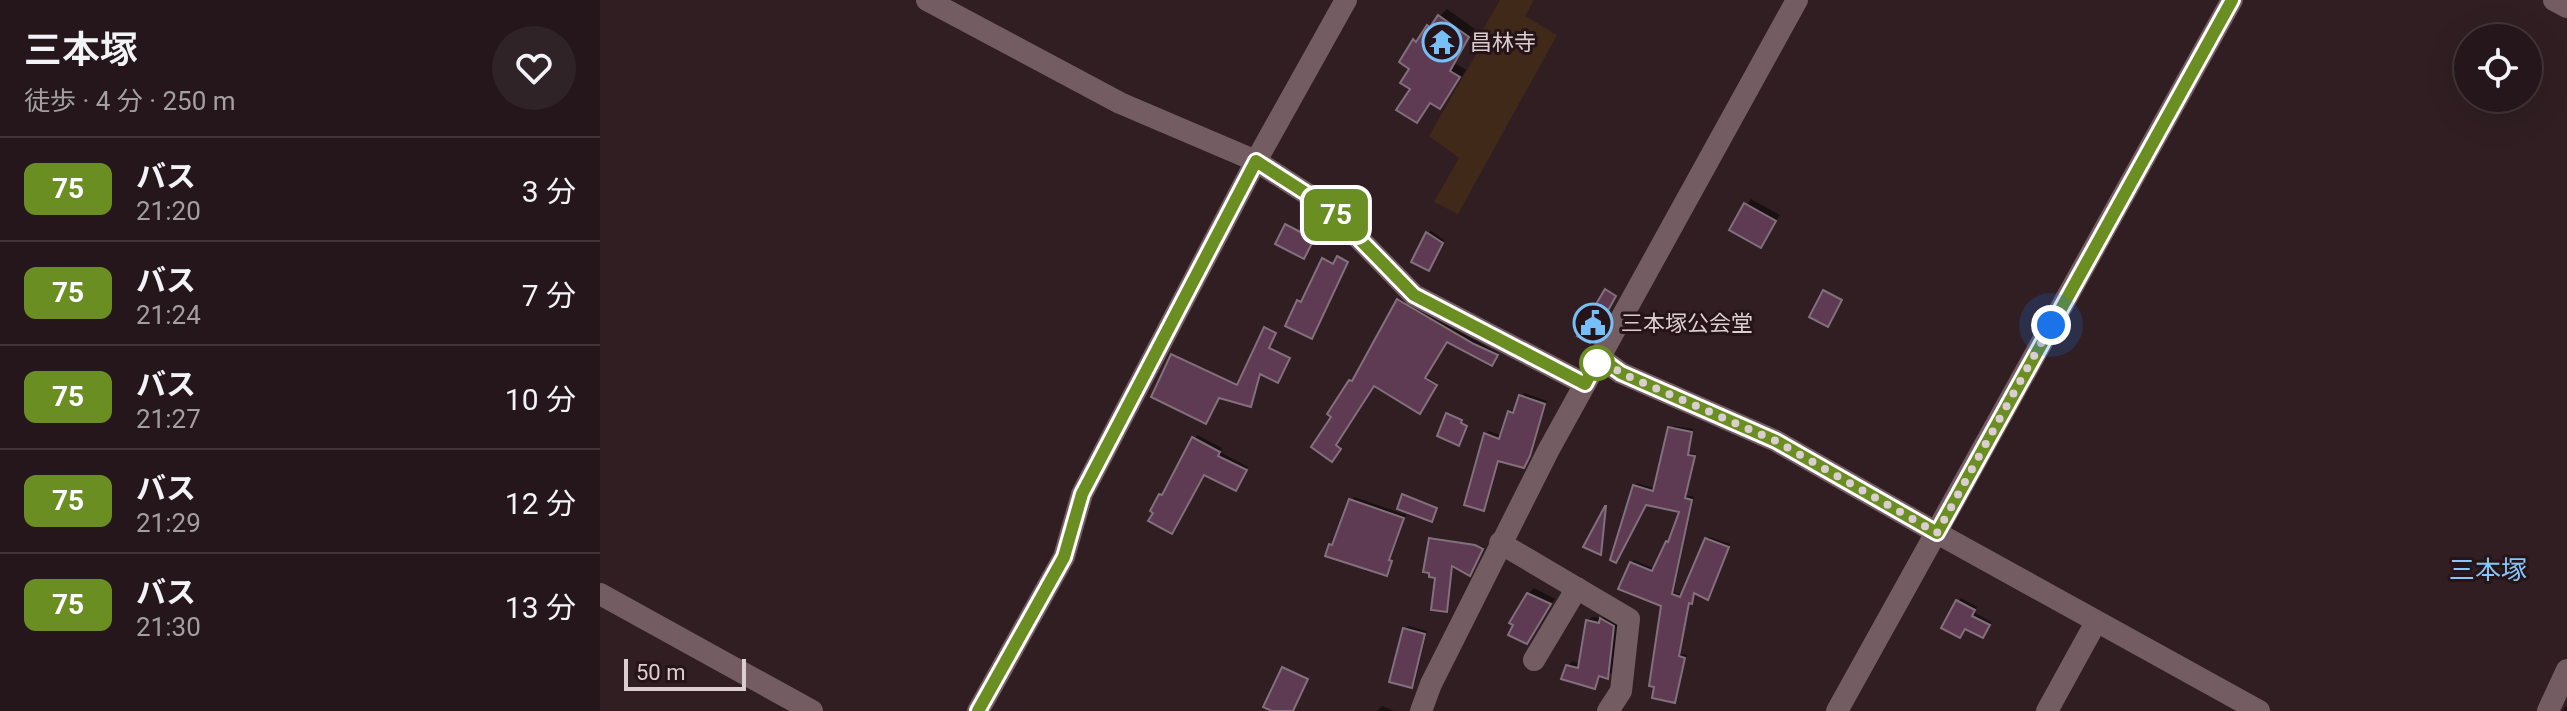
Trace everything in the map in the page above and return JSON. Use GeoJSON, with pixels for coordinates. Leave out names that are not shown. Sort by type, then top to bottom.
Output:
{"type":"FeatureCollection","features":[{"type":"Feature","properties":{"kind":"street"},"geometry":{"type":"LineString","coordinates":[[978,711],[1064,557],[1082,494],[1256,161],[1346,0]]}},
{"type":"Feature","properties":{"kind":"street"},"geometry":{"type":"LineString","coordinates":[[1421,711],[1431,684],[1500,543],[1797,0]]}},
{"type":"Feature","properties":{"kind":"street"},"geometry":{"type":"LineString","coordinates":[[1837,711],[2232,0]]}},
{"type":"Feature","properties":{"kind":"street"},"geometry":{"type":"LineString","coordinates":[[2554,0],[2567,7]]}},
{"type":"Feature","properties":{"kind":"street"},"geometry":{"type":"LineString","coordinates":[[936,2],[1120,103],[1256,161],[1329,208],[1414,295],[1585,384]]}},
{"type":"Feature","properties":{"kind":"street"},"geometry":{"type":"LineString","coordinates":[[1599,357],[1621,373],[1776,441],[2259,711]]}},
{"type":"Feature","properties":{"kind":"street"},"geometry":{"type":"LineString","coordinates":[[1500,543],[1629,619],[1621,691],[1608,711]]}},
{"type":"Feature","properties":{"kind":"street"},"geometry":{"type":"LineString","coordinates":[[1534,660],[1577,588]]}},
{"type":"Feature","properties":{"kind":"street"},"geometry":{"type":"LineString","coordinates":[[600,594],[812,711]]}},
{"type":"Feature","properties":{"kind":"street"},"geometry":{"type":"LineString","coordinates":[[2047,711],[2096,622]]}},
{"type":"Feature","properties":{"kind":"street"},"geometry":{"type":"LineString","coordinates":[[2548,711],[2567,670]]}},
{"type":"Feature","properties":{"kind":"shaded area"},"geometry":{"type":"Polygon","coordinates":[[[1500,0],[1534,0],[1525,16],[1557,35],[1458,214],[1434,202],[1459,158],[1429,136],[1485,39],[1480,35],[1500,0]]]}},
{"type":"Feature","properties":{"kind":"building"},"geometry":{"type":"Polygon","coordinates":[[[1438,15],[1469,37],[1450,71],[1460,77],[1440,109],[1430,103],[1417,123],[1396,110],[1410,89],[1400,83],[1409,69],[1399,62],[1413,39],[1416,42],[1438,15]]]}},
{"type":"Feature","properties":{"kind":"building"},"geometry":{"type":"Polygon","coordinates":[[[1744,203],[1776,221],[1761,248],[1729,230],[1744,203]]]}},
{"type":"Feature","properties":{"kind":"building"},"geometry":{"type":"Polygon","coordinates":[[[1285,224],[1314,239],[1304,259],[1275,244],[1285,224]]]}},
{"type":"Feature","properties":{"kind":"building"},"geometry":{"type":"Polygon","coordinates":[[[1426,232],[1443,243],[1429,271],[1411,262],[1426,232]]]}},
{"type":"Feature","properties":{"kind":"building"},"geometry":{"type":"Polygon","coordinates":[[[1337,256],[1348,262],[1312,339],[1285,326],[1297,300],[1301,302],[1322,258],[1333,264],[1337,256]]]}},
{"type":"Feature","properties":{"kind":"building"},"geometry":{"type":"Polygon","coordinates":[[[1605,289],[1616,296],[1590,343],[1577,336],[1605,289]]]}},
{"type":"Feature","properties":{"kind":"building"},"geometry":{"type":"Polygon","coordinates":[[[1823,290],[1842,300],[1828,327],[1809,317],[1823,290]]]}},
{"type":"Feature","properties":{"kind":"building"},"geometry":{"type":"Polygon","coordinates":[[[1397,299],[1498,355],[1492,366],[1447,342],[1425,378],[1437,385],[1420,414],[1374,386],[1336,445],[1341,449],[1332,462],[1311,447],[1331,417],[1327,414],[1349,380],[1352,381],[1397,299]]]}},
{"type":"Feature","properties":{"kind":"building"},"geometry":{"type":"Polygon","coordinates":[[[1264,327],[1276,333],[1269,348],[1290,358],[1278,383],[1260,374],[1251,407],[1219,398],[1206,424],[1151,397],[1171,354],[1237,385],[1264,327]]]}},
{"type":"Feature","properties":{"kind":"building"},"geometry":{"type":"Polygon","coordinates":[[[1519,395],[1545,404],[1524,468],[1498,461],[1484,511],[1464,505],[1484,433],[1499,439],[1508,411],[1513,413],[1519,395]]]}},
{"type":"Feature","properties":{"kind":"building"},"geometry":{"type":"Polygon","coordinates":[[[1446,413],[1462,420],[1461,423],[1467,426],[1459,446],[1437,436],[1446,413]]]}},
{"type":"Feature","properties":{"kind":"building"},"geometry":{"type":"Polygon","coordinates":[[[1668,427],[1692,432],[1688,455],[1695,456],[1685,498],[1692,500],[1672,594],[1680,597],[1705,538],[1729,547],[1708,600],[1694,593],[1692,604],[1689,603],[1679,656],[1685,658],[1675,703],[1652,698],[1654,687],[1649,686],[1661,606],[1618,589],[1630,562],[1652,571],[1668,542],[1679,512],[1646,505],[1616,563],[1610,560],[1633,485],[1653,491],[1668,427]]]}},
{"type":"Feature","properties":{"kind":"building"},"geometry":{"type":"Polygon","coordinates":[[[1192,437],[1220,452],[1218,456],[1247,470],[1236,491],[1204,475],[1172,534],[1148,521],[1153,513],[1150,511],[1159,494],[1162,495],[1192,437]]]}},
{"type":"Feature","properties":{"kind":"building"},"geometry":{"type":"Polygon","coordinates":[[[1402,494],[1437,508],[1432,522],[1397,509],[1402,494]]]}},
{"type":"Feature","properties":{"kind":"building"},"geometry":{"type":"Polygon","coordinates":[[[1349,499],[1404,518],[1389,560],[1392,561],[1387,576],[1325,556],[1349,499]]]}},
{"type":"Feature","properties":{"kind":"building"},"geometry":{"type":"Polygon","coordinates":[[[1606,506],[1601,555],[1583,547],[1606,506]]]}},
{"type":"Feature","properties":{"kind":"building"},"geometry":{"type":"Polygon","coordinates":[[[1429,538],[1483,549],[1470,576],[1452,566],[1447,612],[1431,610],[1435,578],[1423,572],[1429,538]]]}},
{"type":"Feature","properties":{"kind":"building"},"geometry":{"type":"Polygon","coordinates":[[[1527,593],[1551,604],[1527,644],[1508,635],[1513,625],[1509,623],[1527,593]]]}},
{"type":"Feature","properties":{"kind":"building"},"geometry":{"type":"Polygon","coordinates":[[[1956,600],[1975,610],[1972,616],[1990,625],[1983,638],[1965,629],[1960,638],[1941,628],[1956,600]]]}},
{"type":"Feature","properties":{"kind":"building"},"geometry":{"type":"Polygon","coordinates":[[[1600,618],[1614,626],[1608,679],[1599,676],[1595,689],[1561,679],[1566,665],[1578,668],[1586,620],[1599,623],[1600,618]]]}},
{"type":"Feature","properties":{"kind":"building"},"geometry":{"type":"Polygon","coordinates":[[[1403,628],[1425,634],[1412,688],[1389,682],[1403,628]]]}},
{"type":"Feature","properties":{"kind":"building"},"geometry":{"type":"Polygon","coordinates":[[[1282,667],[1308,679],[1293,711],[1272,711],[1263,707],[1282,667]]]}},
{"type":"Feature","properties":{"kind":"bus line","name":"75"},"geometry":{"type":"LineString","coordinates":[[978,711],[1064,557],[1082,494],[1256,161],[1329,208],[1414,295],[1585,384],[1599,357],[1621,373],[1776,441],[1937,533],[2232,0]]}},
{"type":"Feature","properties":{"kind":"place","name":"昌林寺"},"geometry":{"type":"Point","coordinates":[1442,42]}},
{"type":"Feature","properties":{"kind":"place","name":"三本塚公会堂"},"geometry":{"type":"Point","coordinates":[1593,323]}},
{"type":"Feature","properties":{"kind":"district","name":"三本塚"},"geometry":{"type":"Point","coordinates":[2488,570]}},
{"type":"Feature","properties":{"kind":"route"},"geometry":{"type":"LineString","coordinates":[[1597,363],[1599,357],[1621,373],[1776,441],[1937,533],[2051,325]]}}]}
